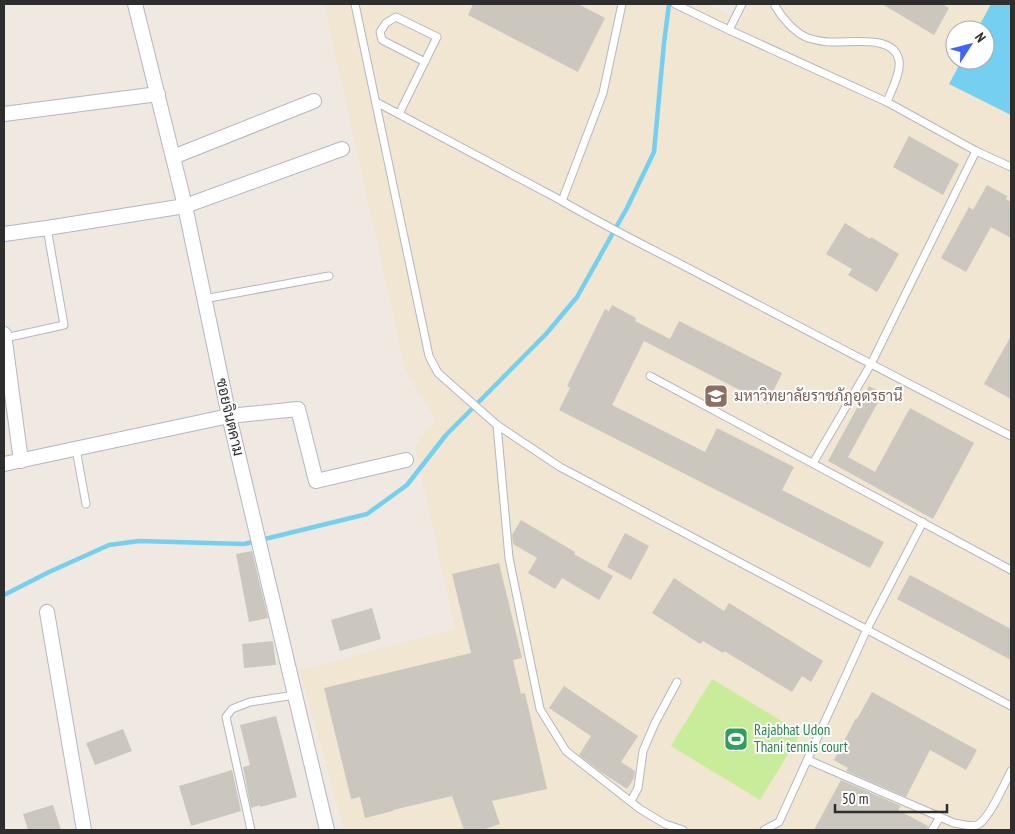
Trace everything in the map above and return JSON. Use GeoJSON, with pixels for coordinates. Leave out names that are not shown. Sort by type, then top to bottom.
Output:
{"type":"FeatureCollection","features":[{"type":"Feature","properties":{"kind":"street","name":"ซอยจินตคาม"},"geometry":{"type":"LineString","coordinates":[[135,4],[185,206],[229,416],[327,830]]}},
{"type":"Feature","properties":{"kind":"street"},"geometry":{"type":"LineString","coordinates":[[4,114],[158,94]]}},
{"type":"Feature","properties":{"kind":"street"},"geometry":{"type":"LineString","coordinates":[[173,157],[314,101]]}},
{"type":"Feature","properties":{"kind":"street"},"geometry":{"type":"LineString","coordinates":[[4,234],[185,206],[342,149]]}},
{"type":"Feature","properties":{"kind":"street"},"geometry":{"type":"LineString","coordinates":[[4,336],[21,461]]}},
{"type":"Feature","properties":{"kind":"street"},"geometry":{"type":"LineString","coordinates":[[4,464],[229,416],[298,409],[316,481],[406,460]]}},
{"type":"Feature","properties":{"kind":"street"},"geometry":{"type":"LineString","coordinates":[[47,612],[84,830]]}},
{"type":"Feature","properties":{"kind":"lane"},"geometry":{"type":"LineString","coordinates":[[355,4],[429,356],[438,373],[497,425],[560,467],[1011,706]]}},
{"type":"Feature","properties":{"kind":"lane"},"geometry":{"type":"LineString","coordinates":[[562,201],[602,93],[622,4]]}},
{"type":"Feature","properties":{"kind":"lane"},"geometry":{"type":"LineString","coordinates":[[675,4],[887,102],[976,151],[1011,167]]}},
{"type":"Feature","properties":{"kind":"lane"},"geometry":{"type":"LineString","coordinates":[[729,30],[742,4]]}},
{"type":"Feature","properties":{"kind":"lane"},"geometry":{"type":"LineString","coordinates":[[776,4],[775,6],[780,14],[792,27],[808,38],[828,42],[874,42],[887,46],[895,52],[899,61],[899,70],[887,102]]}},
{"type":"Feature","properties":{"kind":"lane"},"geometry":{"type":"LineString","coordinates":[[399,114],[425,62],[437,37],[396,17],[386,22],[380,32],[382,40],[425,62]]}},
{"type":"Feature","properties":{"kind":"lane"},"geometry":{"type":"LineString","coordinates":[[376,102],[588,216],[1011,436]]}},
{"type":"Feature","properties":{"kind":"lane"},"geometry":{"type":"LineString","coordinates":[[813,463],[871,364],[976,151]]}},
{"type":"Feature","properties":{"kind":"lane"},"geometry":{"type":"LineString","coordinates":[[4,336],[64,325],[47,228]]}},
{"type":"Feature","properties":{"kind":"lane"},"geometry":{"type":"LineString","coordinates":[[204,299],[329,276]]}},
{"type":"Feature","properties":{"kind":"lane"},"geometry":{"type":"LineString","coordinates":[[650,376],[1011,570]]}},
{"type":"Feature","properties":{"kind":"lane"},"geometry":{"type":"LineString","coordinates":[[497,425],[509,558],[540,710],[566,751],[640,809],[665,824],[683,830]]}},
{"type":"Feature","properties":{"kind":"lane"},"geometry":{"type":"LineString","coordinates":[[76,449],[86,504]]}},
{"type":"Feature","properties":{"kind":"lane"},"geometry":{"type":"LineString","coordinates":[[764,830],[780,822],[867,629],[923,522]]}},
{"type":"Feature","properties":{"kind":"lane"},"geometry":{"type":"LineString","coordinates":[[631,801],[638,788],[643,751],[655,723],[677,682]]}},
{"type":"Feature","properties":{"kind":"lane"},"geometry":{"type":"LineString","coordinates":[[251,830],[226,717],[232,709],[250,702],[295,695]]}},
{"type":"Feature","properties":{"kind":"lane"},"geometry":{"type":"LineString","coordinates":[[808,760],[940,817],[970,826],[979,824],[986,818],[1011,771]]}},
{"type":"Feature","properties":{"kind":"lane"},"geometry":{"type":"LineString","coordinates":[[932,830],[940,817]]}},
{"type":"Feature","properties":{"kind":"shaded area","name":"มหาวิทยาลัยราชภัฏอุดรธานี"},"geometry":{"type":"Polygon","coordinates":[[[324,4],[709,4],[741,21],[749,4],[1011,4],[1011,830],[344,830],[300,670],[455,629],[415,446],[436,419],[406,372],[324,4]]]}},
{"type":"Feature","properties":{"kind":"green space","name":"Rajabhat Udon Thani tennis court"},"geometry":{"type":"Polygon","coordinates":[[[712,679],[801,733],[760,800],[671,746],[712,679]]]}},
{"type":"Feature","properties":{"kind":"water"},"geometry":{"type":"Polygon","coordinates":[[[991,4],[1011,4],[1011,115],[949,84],[957,70],[995,70],[995,20],[982,20],[991,4]]]}},
{"type":"Feature","properties":{"kind":"building"},"geometry":{"type":"Polygon","coordinates":[[[473,4],[578,4],[605,18],[578,72],[468,15],[473,4]]]}},
{"type":"Feature","properties":{"kind":"building"},"geometry":{"type":"Polygon","coordinates":[[[882,4],[942,4],[949,8],[934,35],[882,4]]]}},
{"type":"Feature","properties":{"kind":"building"},"geometry":{"type":"Polygon","coordinates":[[[909,136],[959,164],[943,195],[893,167],[909,136]]]}},
{"type":"Feature","properties":{"kind":"building"},"geometry":{"type":"Polygon","coordinates":[[[987,185],[1007,196],[1006,199],[1011,202],[1011,238],[991,227],[966,272],[941,258],[969,207],[973,210],[987,185]]]}},
{"type":"Feature","properties":{"kind":"building"},"geometry":{"type":"Polygon","coordinates":[[[845,223],[899,254],[877,292],[848,275],[852,269],[826,254],[845,223]]]}},
{"type":"Feature","properties":{"kind":"building"},"geometry":{"type":"Polygon","coordinates":[[[612,305],[636,318],[635,321],[670,339],[679,321],[782,373],[767,404],[644,341],[612,405],[705,452],[717,428],[794,467],[782,490],[884,542],[870,568],[559,410],[570,388],[567,386],[605,309],[609,311],[612,305]]]}},
{"type":"Feature","properties":{"kind":"building"},"geometry":{"type":"Polygon","coordinates":[[[1011,336],[1011,399],[984,384],[1011,336]]]}},
{"type":"Feature","properties":{"kind":"building"},"geometry":{"type":"Polygon","coordinates":[[[869,386],[883,393],[848,457],[875,472],[910,408],[974,443],[933,519],[828,461],[869,386]]]}},
{"type":"Feature","properties":{"kind":"building"},"geometry":{"type":"Polygon","coordinates":[[[521,520],[613,576],[599,600],[562,578],[555,589],[528,573],[537,558],[513,544],[512,535],[521,520]]]}},
{"type":"Feature","properties":{"kind":"building"},"geometry":{"type":"Polygon","coordinates":[[[625,533],[649,546],[631,580],[607,567],[625,533]]]}},
{"type":"Feature","properties":{"kind":"building"},"geometry":{"type":"Polygon","coordinates":[[[252,551],[268,618],[249,622],[236,554],[252,551]]]}},
{"type":"Feature","properties":{"kind":"building"},"geometry":{"type":"Polygon","coordinates":[[[499,563],[522,658],[513,660],[521,694],[525,693],[547,789],[492,801],[500,824],[482,830],[464,830],[452,796],[365,818],[360,797],[351,799],[324,688],[471,653],[452,574],[499,563]]]}},
{"type":"Feature","properties":{"kind":"building"},"geometry":{"type":"Polygon","coordinates":[[[910,575],[1011,629],[1011,660],[897,599],[910,575]]]}},
{"type":"Feature","properties":{"kind":"building"},"geometry":{"type":"Polygon","coordinates":[[[674,578],[724,611],[729,603],[823,661],[811,682],[802,676],[792,692],[724,651],[723,653],[703,641],[700,644],[652,613],[674,578]]]}},
{"type":"Feature","properties":{"kind":"building"},"geometry":{"type":"Polygon","coordinates":[[[372,608],[381,639],[340,651],[331,620],[372,608]]]}},
{"type":"Feature","properties":{"kind":"building"},"geometry":{"type":"Polygon","coordinates":[[[273,641],[276,665],[244,668],[242,644],[273,641]]]}},
{"type":"Feature","properties":{"kind":"building"},"geometry":{"type":"Polygon","coordinates":[[[564,686],[638,736],[621,762],[635,771],[634,778],[627,789],[579,755],[591,736],[549,708],[564,686]]]}},
{"type":"Feature","properties":{"kind":"building"},"geometry":{"type":"Polygon","coordinates":[[[872,692],[977,750],[966,770],[930,750],[906,797],[846,771],[848,768],[834,760],[872,692]]]}},
{"type":"Feature","properties":{"kind":"building"},"geometry":{"type":"Polygon","coordinates":[[[276,716],[297,797],[251,808],[243,767],[250,765],[240,725],[276,716]]]}},
{"type":"Feature","properties":{"kind":"building"},"geometry":{"type":"Polygon","coordinates":[[[123,729],[132,751],[95,765],[86,743],[123,729]]]}},
{"type":"Feature","properties":{"kind":"building"},"geometry":{"type":"Polygon","coordinates":[[[232,770],[241,811],[191,826],[179,786],[232,770]]]}},
{"type":"Feature","properties":{"kind":"building"},"geometry":{"type":"Polygon","coordinates":[[[841,780],[901,806],[898,810],[928,826],[927,830],[814,830],[841,780]]]}},
{"type":"Feature","properties":{"kind":"building"},"geometry":{"type":"Polygon","coordinates":[[[53,805],[61,830],[28,830],[23,814],[53,805]]]}},
{"type":"Feature","properties":{"kind":"waterway"},"geometry":{"type":"LineString","coordinates":[[4,595],[109,545],[139,541],[244,544],[367,514],[407,485],[446,435],[546,334],[577,297],[627,208],[654,152],[669,4]]}},
{"type":"Feature","properties":{"kind":"place","name":"มหาวิทยาลัยราชภัฏอุดรธานี"},"geometry":{"type":"Point","coordinates":[716,396]}},
{"type":"Feature","properties":{"kind":"place","name":"Rajabhat Udon Thani tennis court"},"geometry":{"type":"Point","coordinates":[736,739]}}]}
